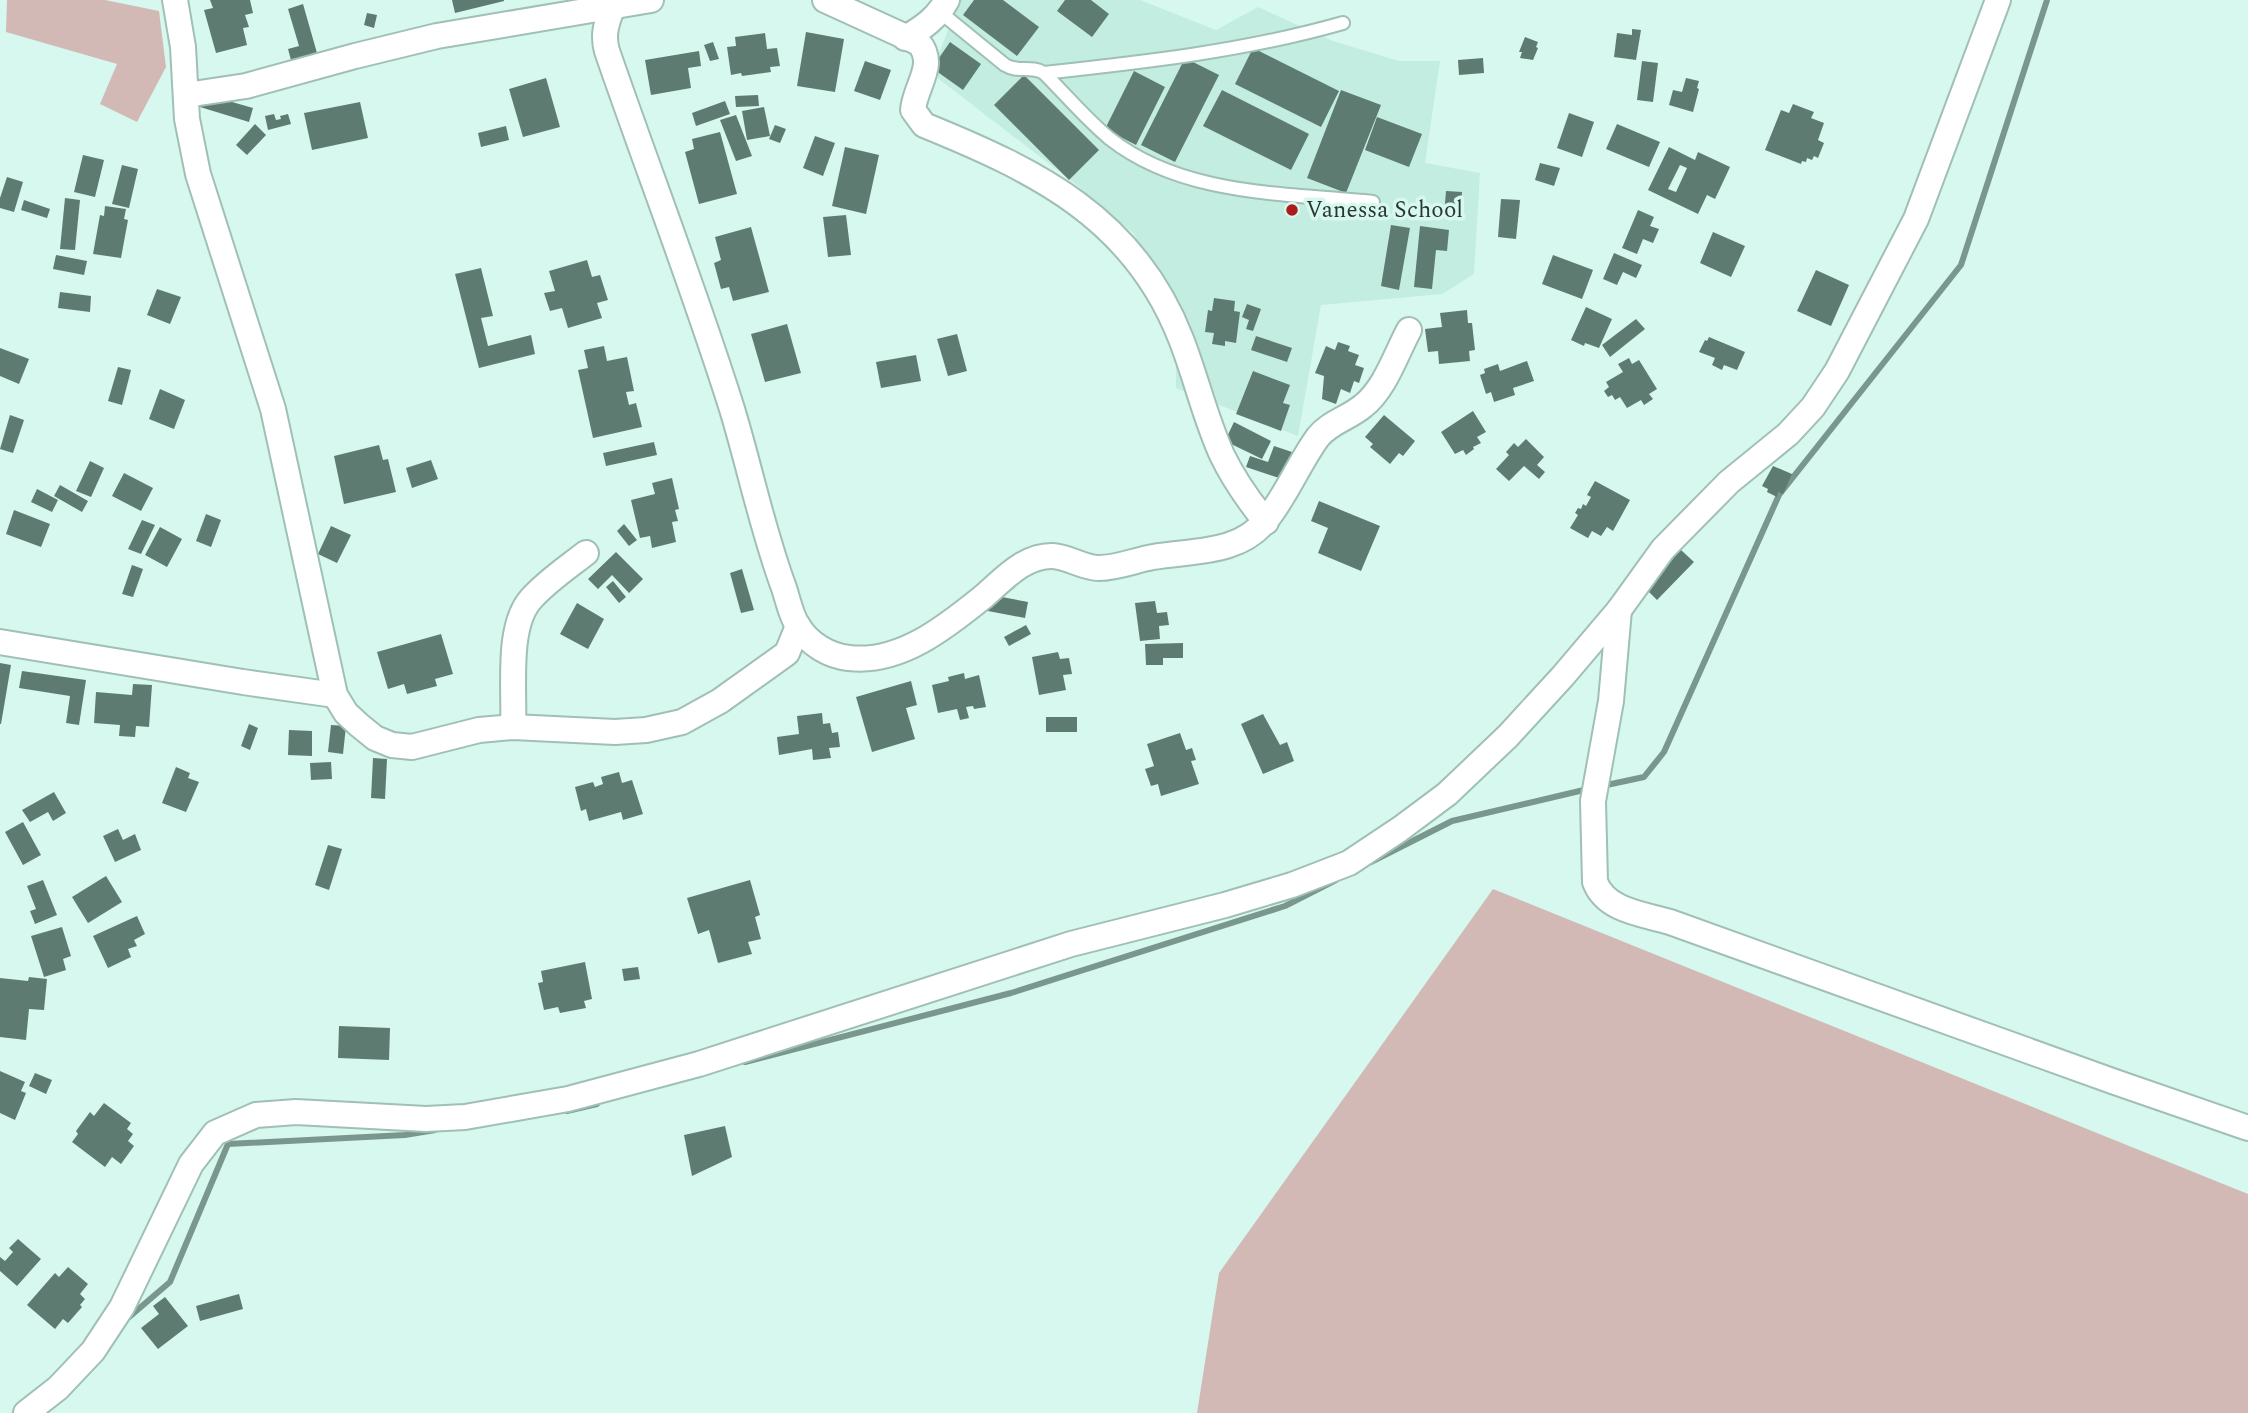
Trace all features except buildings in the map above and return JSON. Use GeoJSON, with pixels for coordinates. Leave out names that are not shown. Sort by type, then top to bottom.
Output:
{"type":"FeatureCollection","features":[{"type":"Feature","properties":{"kind":"street"},"geometry":{"type":"LineString","coordinates":[[175,0],[183,47],[187,119],[198,174],[272,410],[335,695],[346,713],[375,737],[392,745],[412,747],[479,730],[513,727],[615,732],[646,730],[682,722],[720,701],[786,653],[798,626]]}},
{"type":"Feature","properties":{"kind":"street"},"geometry":{"type":"LineString","coordinates":[[186,95],[246,86],[437,36],[651,0]]}},
{"type":"Feature","properties":{"kind":"street"},"geometry":{"type":"LineString","coordinates":[[825,0],[919,43],[927,56],[927,65],[914,96],[913,110],[924,125],[1036,175],[1105,224],[1136,260],[1169,312],[1181,339],[1221,454],[1243,493],[1266,522]]}},
{"type":"Feature","properties":{"kind":"street"},"geometry":{"type":"LineString","coordinates":[[26,1413],[58,1388],[93,1351],[122,1307],[191,1164],[215,1133],[256,1115],[336,1112],[426,1119],[465,1117],[569,1099],[699,1064],[1071,944],[1292,885],[1349,863],[1400,829],[1447,794],[1508,736],[1619,610],[1663,549],[1729,482],[1788,434],[1813,407],[1837,371],[1916,219],[1998,0]]}},
{"type":"Feature","properties":{"kind":"street"},"geometry":{"type":"LineString","coordinates":[[613,6],[605,27],[607,51],[665,209],[732,409],[768,540],[798,626],[812,642],[830,654],[850,659],[878,659],[908,649],[944,627],[1010,573],[1040,557],[1054,556],[1086,566],[1108,567],[1232,545],[1266,522],[1321,433],[1366,404],[1379,388],[1409,330]]}},
{"type":"Feature","properties":{"kind":"street"},"geometry":{"type":"LineString","coordinates":[[905,38],[923,27],[944,6]]}},
{"type":"Feature","properties":{"kind":"street"},"geometry":{"type":"LineString","coordinates":[[513,727],[515,636],[520,615],[543,587],[586,553]]}},
{"type":"Feature","properties":{"kind":"street"},"geometry":{"type":"LineString","coordinates":[[1619,610],[1611,701],[1593,801],[1595,882],[1599,894],[1610,903],[2248,1128]]}},
{"type":"Feature","properties":{"kind":"street"},"geometry":{"type":"LineString","coordinates":[[0,642],[335,695]]}},
{"type":"Feature","properties":{"kind":"lane"},"geometry":{"type":"LineString","coordinates":[[944,6],[1005,65],[1012,69],[1033,68],[1044,73],[1108,137],[1136,156],[1168,171],[1220,186],[1373,202]]}},
{"type":"Feature","properties":{"kind":"lane"},"geometry":{"type":"LineString","coordinates":[[1044,73],[1197,55],[1273,41],[1343,23]]}},
{"type":"Feature","properties":{"kind":"shaded area"},"geometry":{"type":"Polygon","coordinates":[[[7,0],[105,0],[159,11],[166,67],[137,122],[100,104],[117,64],[6,32],[7,0]]]}},
{"type":"Feature","properties":{"kind":"shaded area","name":"Vanessa School"},"geometry":{"type":"Polygon","coordinates":[[[960,0],[1140,0],[1216,30],[1258,7],[1333,41],[1399,61],[1440,61],[1425,163],[1480,173],[1474,274],[1442,294],[1321,305],[1298,436],[1176,388],[1176,300],[1133,233],[1078,186],[931,73],[960,0]]]}},
{"type":"Feature","properties":{"kind":"shaded area"},"geometry":{"type":"Polygon","coordinates":[[[1493,889],[2248,1194],[2248,1413],[1197,1413],[1219,1273],[1493,889]]]}},
{"type":"Feature","properties":{"kind":"waterway"},"geometry":{"type":"LineString","coordinates":[[1602,786],[1644,777],[1664,752],[1779,495],[1961,265],[2047,0]]}},
{"type":"Feature","properties":{"kind":"waterway"},"geometry":{"type":"LineString","coordinates":[[1371,862],[1452,821],[1588,789]]}},
{"type":"Feature","properties":{"kind":"waterway"},"geometry":{"type":"LineString","coordinates":[[745,1062],[1011,993],[1285,906],[1336,880]]}},
{"type":"Feature","properties":{"kind":"waterway"},"geometry":{"type":"LineString","coordinates":[[567,1111],[597,1104]]}},
{"type":"Feature","properties":{"kind":"waterway"},"geometry":{"type":"LineString","coordinates":[[128,1318],[170,1282],[228,1144],[405,1135],[435,1130]]}},
{"type":"Feature","properties":{"kind":"place","name":"Vanessa School"},"geometry":{"type":"Point","coordinates":[1292,210]}}]}
